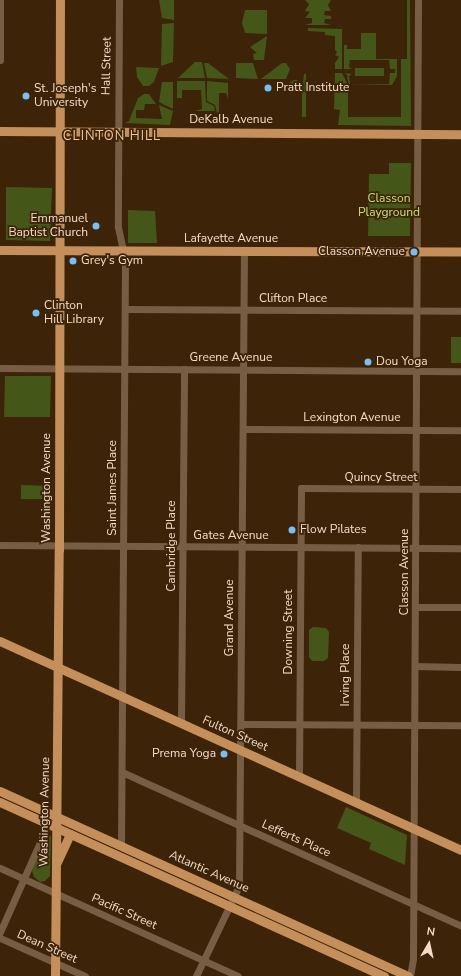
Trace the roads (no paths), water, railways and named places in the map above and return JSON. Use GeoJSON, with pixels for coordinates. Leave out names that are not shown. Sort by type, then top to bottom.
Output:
{"type":"FeatureCollection","features":[{"type":"Feature","properties":{"kind":"main road","name":"Washington Avenue"},"geometry":{"type":"LineString","coordinates":[[55,976],[56,865],[53,826],[57,816],[60,368],[60,0]]}},
{"type":"Feature","properties":{"kind":"main road","name":"DeKalb Avenue"},"geometry":{"type":"LineString","coordinates":[[0,130],[461,134]]}},
{"type":"Feature","properties":{"kind":"main road","name":"Lafayette Avenue"},"geometry":{"type":"LineString","coordinates":[[0,250],[461,252]]}},
{"type":"Feature","properties":{"kind":"main road","name":"Fulton Street"},"geometry":{"type":"LineString","coordinates":[[0,641],[461,850]]}},
{"type":"Feature","properties":{"kind":"main road","name":"Atlantic Avenue"},"geometry":{"type":"LineString","coordinates":[[0,791],[409,976]]}},
{"type":"Feature","properties":{"kind":"main road","name":"Atlantic Avenue"},"geometry":{"type":"LineString","coordinates":[[0,802],[53,826],[67,835],[384,976]]}},
{"type":"Feature","properties":{"kind":"main road"},"geometry":{"type":"LineString","coordinates":[[56,865],[67,835]]}},
{"type":"Feature","properties":{"kind":"street"},"geometry":{"type":"LineString","coordinates":[[0,0],[0,60]]}},
{"type":"Feature","properties":{"kind":"street","name":"Hall Street"},"geometry":{"type":"LineString","coordinates":[[118,132],[119,0]]}},
{"type":"Feature","properties":{"kind":"street","name":"Classon Avenue"},"geometry":{"type":"LineString","coordinates":[[409,976],[413,963],[414,905],[417,252],[419,134],[418,0]]}},
{"type":"Feature","properties":{"kind":"street","name":"Saint James Place"},"geometry":{"type":"LineString","coordinates":[[118,132],[118,227],[125,261],[121,846]]}},
{"type":"Feature","properties":{"kind":"street","name":"Grand Avenue"},"geometry":{"type":"LineString","coordinates":[[196,976],[239,886],[244,251]]}},
{"type":"Feature","properties":{"kind":"street","name":"Clifton Place"},"geometry":{"type":"LineString","coordinates":[[125,309],[461,311]]}},
{"type":"Feature","properties":{"kind":"street","name":"Greene Avenue"},"geometry":{"type":"LineString","coordinates":[[0,368],[461,371]]}},
{"type":"Feature","properties":{"kind":"street","name":"Cambridge Place"},"geometry":{"type":"LineString","coordinates":[[181,723],[184,369]]}},
{"type":"Feature","properties":{"kind":"street","name":"Lexington Avenue"},"geometry":{"type":"LineString","coordinates":[[243,429],[461,430]]}},
{"type":"Feature","properties":{"kind":"street","name":"Quincy Street"},"geometry":{"type":"LineString","coordinates":[[301,488],[461,489]]}},
{"type":"Feature","properties":{"kind":"street","name":"Downing Street"},"geometry":{"type":"LineString","coordinates":[[298,776],[301,488]]}},
{"type":"Feature","properties":{"kind":"street","name":"Gates Avenue"},"geometry":{"type":"LineString","coordinates":[[0,545],[461,548]]}},
{"type":"Feature","properties":{"kind":"street","name":"Irving Place"},"geometry":{"type":"LineString","coordinates":[[356,802],[358,547]]}},
{"type":"Feature","properties":{"kind":"street"},"geometry":{"type":"LineString","coordinates":[[415,607],[461,607]]}},
{"type":"Feature","properties":{"kind":"street"},"geometry":{"type":"LineString","coordinates":[[415,666],[461,667]]}},
{"type":"Feature","properties":{"kind":"street"},"geometry":{"type":"LineString","coordinates":[[241,724],[461,725]]}},
{"type":"Feature","properties":{"kind":"street","name":"Lefferts Place"},"geometry":{"type":"LineString","coordinates":[[122,772],[461,926]]}},
{"type":"Feature","properties":{"kind":"street"},"geometry":{"type":"LineString","coordinates":[[0,932],[24,879],[53,826]]}},
{"type":"Feature","properties":{"kind":"street","name":"Pacific Street"},"geometry":{"type":"LineString","coordinates":[[0,868],[238,976]]}},
{"type":"Feature","properties":{"kind":"street","name":"Dean Street"},"geometry":{"type":"LineString","coordinates":[[0,938],[85,976]]}},
{"type":"Feature","properties":{"kind":"place","name":"Pratt Institute"},"geometry":{"type":"Point","coordinates":[268,88]}},
{"type":"Feature","properties":{"kind":"place","name":"St. Joseph's University"},"geometry":{"type":"Point","coordinates":[26,96]}},
{"type":"Feature","properties":{"kind":"place","name":"Emmanuel Baptist Church"},"geometry":{"type":"Point","coordinates":[96,226]}},
{"type":"Feature","properties":{"kind":"place","name":"Classon Avenue"},"geometry":{"type":"Point","coordinates":[414,252]}},
{"type":"Feature","properties":{"kind":"place","name":"Grey's Gym"},"geometry":{"type":"Point","coordinates":[73,261]}},
{"type":"Feature","properties":{"kind":"place","name":"Clinton Hill Library"},"geometry":{"type":"Point","coordinates":[36,313]}},
{"type":"Feature","properties":{"kind":"place","name":"Dou Yoga"},"geometry":{"type":"Point","coordinates":[368,362]}},
{"type":"Feature","properties":{"kind":"place","name":"Flow Pilates"},"geometry":{"type":"Point","coordinates":[292,530]}},
{"type":"Feature","properties":{"kind":"place","name":"Prema Yoga"},"geometry":{"type":"Point","coordinates":[224,754]}},
{"type":"Feature","properties":{"kind":"district","name":"CLINTON HILL"},"geometry":{"type":"Point","coordinates":[112,136]}},
{"type":"Feature","properties":{"kind":"park label","name":"Classon Playground"},"geometry":{"type":"Point","coordinates":[389,206]}}]}
